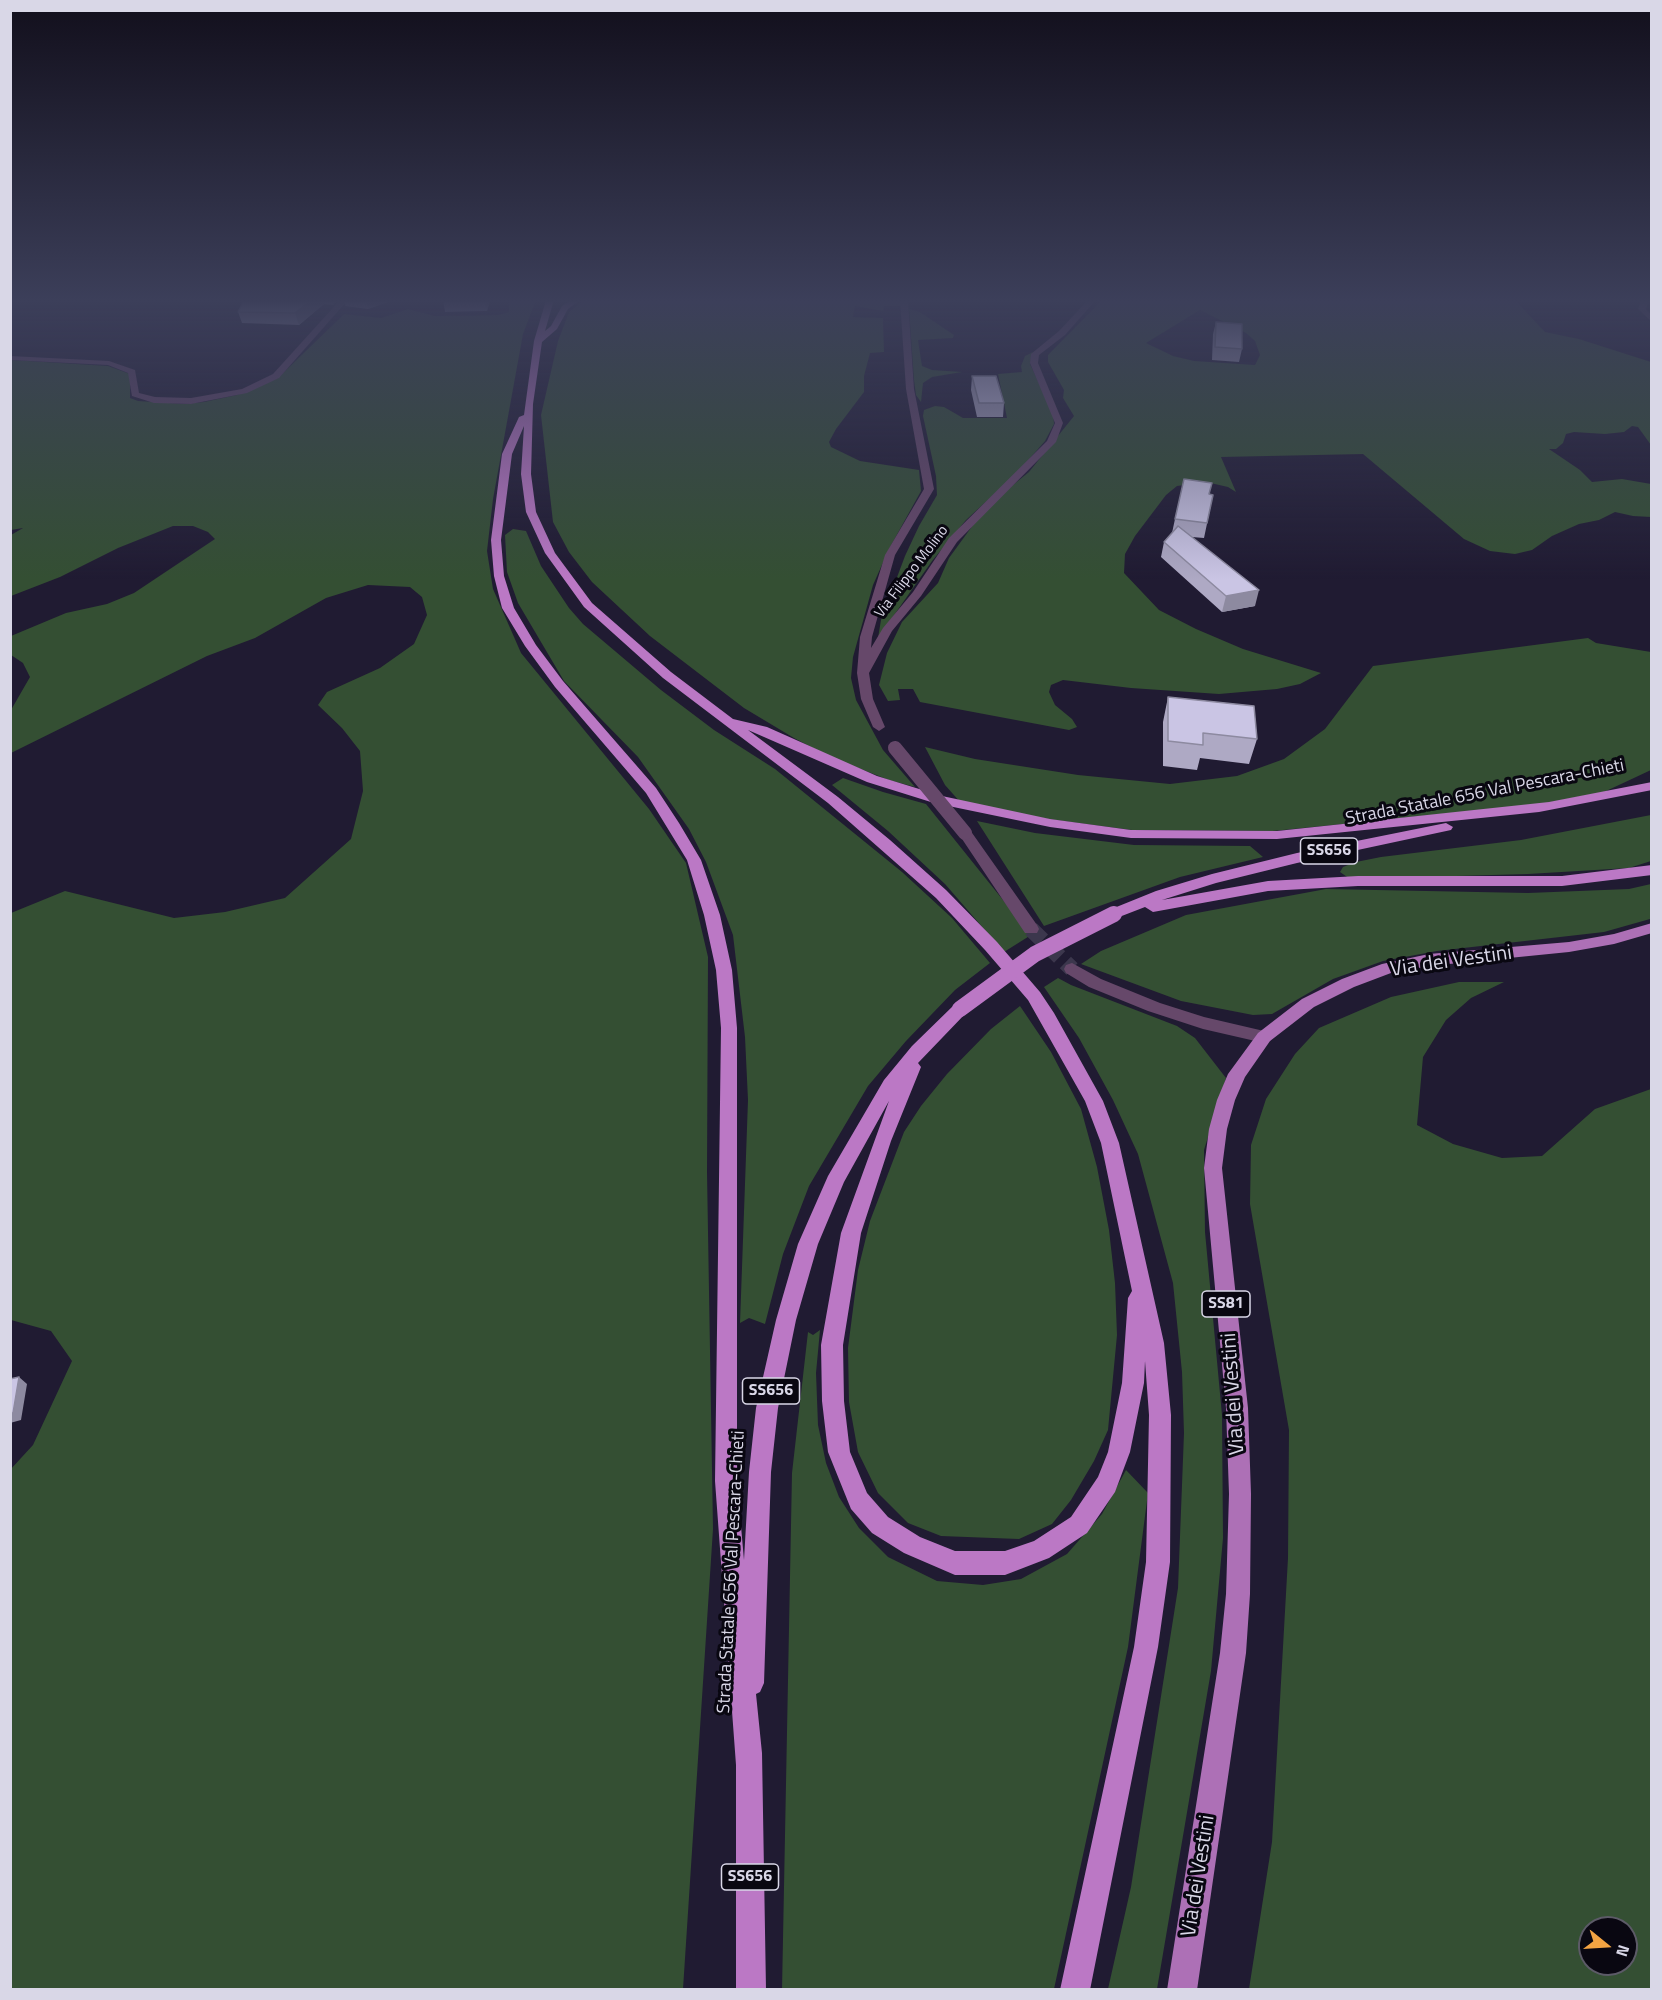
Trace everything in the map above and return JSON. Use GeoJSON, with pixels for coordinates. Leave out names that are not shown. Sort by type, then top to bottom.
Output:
{"type":"FeatureCollection","features":[{"type":"Feature","properties":{"kind":"highway"},"geometry":{"type":"LineString","coordinates":[[531,393],[526,447],[527,493],[535,525],[549,553],[588,604],[667,675],[833,800],[885,843],[941,894],[977,931],[1034,996],[1094,1101],[1110,1143],[1154,1343],[1160,1415],[1158,1562],[1146,1647],[1075,1989]]}},
{"type":"Feature","properties":{"kind":"highway"},"geometry":{"type":"LineString","coordinates":[[529,404],[507,454],[496,540],[499,576],[508,608],[531,646],[559,684],[651,791],[672,823],[694,860],[712,915],[724,970],[729,1028],[726,1481],[748,1765]]}},
{"type":"Feature","properties":{"kind":"highway"},"geometry":{"type":"LineString","coordinates":[[723,719],[762,730],[872,779],[939,800],[1050,823],[1131,834],[1277,835],[1548,806]]}},
{"type":"Feature","properties":{"kind":"highway"},"geometry":{"type":"LineString","coordinates":[[1619,793],[1652,779]]}},
{"type":"Feature","properties":{"kind":"highway","name":"Strada Statale 656 Val Pescara-Chieti"},"geometry":{"type":"LineString","coordinates":[[751,1989],[748,1765],[760,1472],[767,1408],[786,1320],[808,1244],[835,1181],[865,1125],[890,1085],[918,1051],[960,1009],[1035,954],[1114,914],[1161,895],[1212,879],[1297,858],[1652,786]]}},
{"type":"Feature","properties":{"kind":"highway"},"geometry":{"type":"LineString","coordinates":[[1114,914],[1268,886],[1358,881],[1562,881],[1652,870]]}},
{"type":"Feature","properties":{"kind":"highway"},"geometry":{"type":"LineString","coordinates":[[918,1051],[882,1141],[851,1233],[832,1345],[833,1401],[839,1452],[859,1501],[880,1524],[912,1545],[954,1563],[1005,1563],[1041,1551],[1079,1525],[1107,1484],[1119,1452],[1133,1383],[1139,1270]]}},
{"type":"Feature","properties":{"kind":"main road","name":"Via dei Vestini"},"geometry":{"type":"LineString","coordinates":[[1182,1989],[1233,1653],[1238,1594],[1240,1494],[1237,1408],[1213,1168],[1218,1129],[1226,1100],[1238,1074],[1264,1037],[1308,1003],[1348,982],[1388,968],[1452,958],[1569,947],[1614,939],[1652,928]]}},
{"type":"Feature","properties":{"kind":"street"},"geometry":{"type":"LineString","coordinates":[[135,393],[154,400],[191,401],[228,393]]}},
{"type":"Feature","properties":{"kind":"street"},"geometry":{"type":"LineString","coordinates":[[879,727],[867,699],[863,673],[866,637],[890,555],[929,489],[911,393]]}},
{"type":"Feature","properties":{"kind":"street","name":"Via Filippo Molino"},"geometry":{"type":"LineString","coordinates":[[863,673],[887,630],[917,594],[953,540],[1051,442],[1059,423],[1047,393]]}},
{"type":"Feature","properties":{"kind":"street"},"geometry":{"type":"LineString","coordinates":[[895,748],[965,833],[1031,929]]}},
{"type":"Feature","properties":{"kind":"street"},"geometry":{"type":"LineString","coordinates":[[1072,969],[1095,983],[1154,1007],[1203,1023],[1264,1037]]}},
{"type":"Feature","properties":{"kind":"green space"},"geometry":{"type":"Polygon","coordinates":[[[11,393],[130,393],[130,398],[138,401],[184,404],[237,395],[512,393],[493,499],[487,551],[493,589],[521,653],[649,809],[686,863],[708,957],[707,1172],[713,1529],[683,1989],[11,1989],[10,1470],[33,1445],[72,1361],[51,1331],[11,1320],[11,913],[65,891],[174,918],[225,912],[285,898],[351,839],[363,791],[360,751],[342,728],[318,705],[327,692],[380,668],[414,644],[427,615],[422,597],[410,587],[368,585],[326,598],[255,638],[207,656],[11,753],[11,710],[30,677],[23,663],[11,655],[11,636],[66,613],[107,604],[134,593],[215,539],[208,532],[193,526],[173,526],[118,548],[60,577],[11,596],[11,535],[23,528],[11,530],[11,393]]]}},
{"type":"Feature","properties":{"kind":"green space"},"geometry":{"type":"Polygon","coordinates":[[[546,393],[863,393],[836,429],[829,442],[831,447],[860,461],[919,470],[921,491],[889,549],[873,585],[853,657],[851,678],[856,700],[883,750],[915,787],[889,780],[830,757],[744,708],[650,636],[592,582],[569,552],[553,522],[541,415],[546,393]]]}},
{"type":"Feature","properties":{"kind":"green space"},"geometry":{"type":"Polygon","coordinates":[[[922,393],[921,402],[916,395],[922,393]]]}},
{"type":"Feature","properties":{"kind":"green space"},"geometry":{"type":"Polygon","coordinates":[[[1002,393],[1044,393],[1053,413],[1054,424],[1045,441],[1017,473],[966,520],[932,561],[878,638],[881,620],[905,556],[937,495],[936,476],[923,416],[924,410],[935,406],[944,407],[963,418],[1007,418],[1002,393]]]}},
{"type":"Feature","properties":{"kind":"green space"},"geometry":{"type":"Polygon","coordinates":[[[1064,393],[1651,393],[1651,445],[1638,427],[1632,426],[1624,432],[1566,434],[1563,443],[1556,449],[1549,449],[1580,470],[1592,482],[1622,479],[1651,484],[1651,517],[1615,512],[1552,536],[1532,550],[1515,554],[1490,551],[1464,539],[1363,454],[1221,457],[1236,492],[1228,487],[1206,482],[1177,486],[1166,495],[1135,536],[1125,554],[1124,573],[1159,610],[1196,629],[1243,649],[1321,673],[1300,684],[1277,689],[1219,694],[1131,688],[1063,680],[1051,685],[1049,692],[1055,705],[1072,719],[1077,727],[1069,730],[920,702],[913,689],[898,689],[900,700],[888,701],[879,685],[887,653],[902,622],[938,583],[949,558],[976,521],[1002,494],[1029,472],[1074,416],[1063,398],[1064,393]]]}},
{"type":"Feature","properties":{"kind":"green space"},"geometry":{"type":"Polygon","coordinates":[[[513,529],[526,531],[541,566],[569,608],[583,624],[661,690],[714,730],[775,769],[902,872],[952,918],[990,963],[955,990],[906,1041],[868,1086],[809,1186],[783,1254],[765,1324],[749,1318],[740,1323],[748,1100],[745,1037],[733,935],[706,862],[689,829],[638,757],[564,681],[518,603],[507,572],[505,535],[513,529]]]}},
{"type":"Feature","properties":{"kind":"green space"},"geometry":{"type":"Polygon","coordinates":[[[1588,638],[1596,643],[1651,652],[1651,770],[1604,792],[1542,804],[1273,831],[1132,830],[1048,819],[961,803],[945,785],[925,747],[975,759],[1078,775],[1170,784],[1237,776],[1284,759],[1325,729],[1373,666],[1588,638]]]}},
{"type":"Feature","properties":{"kind":"green space"},"geometry":{"type":"Polygon","coordinates":[[[843,778],[926,804],[1031,935],[1004,952],[945,884],[888,831],[832,785],[843,778]]]}},
{"type":"Feature","properties":{"kind":"green space"},"geometry":{"type":"Polygon","coordinates":[[[1651,815],[1651,861],[1629,868],[1528,874],[1350,879],[1340,872],[1343,867],[1356,862],[1381,857],[1521,840],[1651,815]]]}},
{"type":"Feature","properties":{"kind":"green space"},"geometry":{"type":"Polygon","coordinates":[[[977,821],[1035,833],[1134,845],[1250,846],[1263,857],[1180,877],[1044,926],[977,821]]]}},
{"type":"Feature","properties":{"kind":"green space"},"geometry":{"type":"Polygon","coordinates":[[[1651,884],[1650,919],[1604,932],[1437,951],[1383,961],[1333,979],[1272,1014],[1253,1015],[1181,1001],[1081,964],[1101,951],[1186,915],[1326,889],[1528,893],[1629,889],[1651,884]]]}},
{"type":"Feature","properties":{"kind":"green space"},"geometry":{"type":"Polygon","coordinates":[[[1058,978],[1177,1026],[1195,1038],[1226,1078],[1204,1150],[1205,1232],[1222,1415],[1223,1538],[1211,1671],[1157,1989],[1108,1989],[1131,1887],[1178,1588],[1184,1433],[1182,1372],[1173,1283],[1138,1154],[1113,1100],[1079,1038],[1044,987],[1058,978]]]}},
{"type":"Feature","properties":{"kind":"green space"},"geometry":{"type":"Polygon","coordinates":[[[1459,982],[1504,982],[1471,998],[1446,1020],[1423,1057],[1417,1125],[1453,1144],[1502,1158],[1542,1156],[1595,1109],[1651,1089],[1651,1989],[1249,1989],[1272,1842],[1288,1558],[1289,1430],[1250,1204],[1251,1145],[1266,1099],[1295,1054],[1319,1028],[1391,997],[1459,982]]]}},
{"type":"Feature","properties":{"kind":"green space"},"geometry":{"type":"Polygon","coordinates":[[[1020,1006],[1051,1052],[1081,1109],[1097,1167],[1109,1230],[1115,1283],[1117,1335],[1108,1430],[1094,1461],[1071,1500],[1052,1524],[1019,1539],[941,1536],[908,1523],[878,1493],[858,1452],[849,1402],[848,1348],[858,1270],[870,1221],[904,1132],[921,1106],[947,1074],[991,1029],[1020,1006]]]}},
{"type":"Feature","properties":{"kind":"green space"},"geometry":{"type":"Polygon","coordinates":[[[820,1330],[816,1373],[818,1425],[826,1463],[839,1497],[859,1528],[888,1557],[937,1581],[983,1585],[1021,1579],[1067,1554],[1102,1514],[1126,1470],[1148,1493],[1128,1647],[1054,1989],[782,1990],[792,1473],[808,1332],[813,1335],[820,1330]]]}},
{"type":"Feature","properties":{"kind":"building"},"geometry":{"type":"Polygon","coordinates":[[[976,393],[1001,393],[1004,403],[979,403],[976,393]]]}},
{"type":"Feature","properties":{"kind":"building"},"geometry":{"type":"Polygon","coordinates":[[[1184,479],[1212,483],[1209,494],[1213,495],[1207,523],[1175,519],[1184,479]]]}},
{"type":"Feature","properties":{"kind":"building"},"geometry":{"type":"Polygon","coordinates":[[[1178,526],[1259,590],[1226,596],[1164,542],[1178,526]]]}},
{"type":"Feature","properties":{"kind":"building"},"geometry":{"type":"Polygon","coordinates":[[[1168,697],[1254,706],[1257,739],[1203,733],[1203,745],[1168,741],[1168,697]]]}},
{"type":"Feature","properties":{"kind":"building"},"geometry":{"type":"Polygon","coordinates":[[[19,1377],[13,1413],[10,1413],[10,1379],[19,1377]]]}},
{"type":"Feature","properties":{"kind":"tunnel"},"geometry":{"type":"LineString","coordinates":[[1031,929],[1072,969]]}}]}
